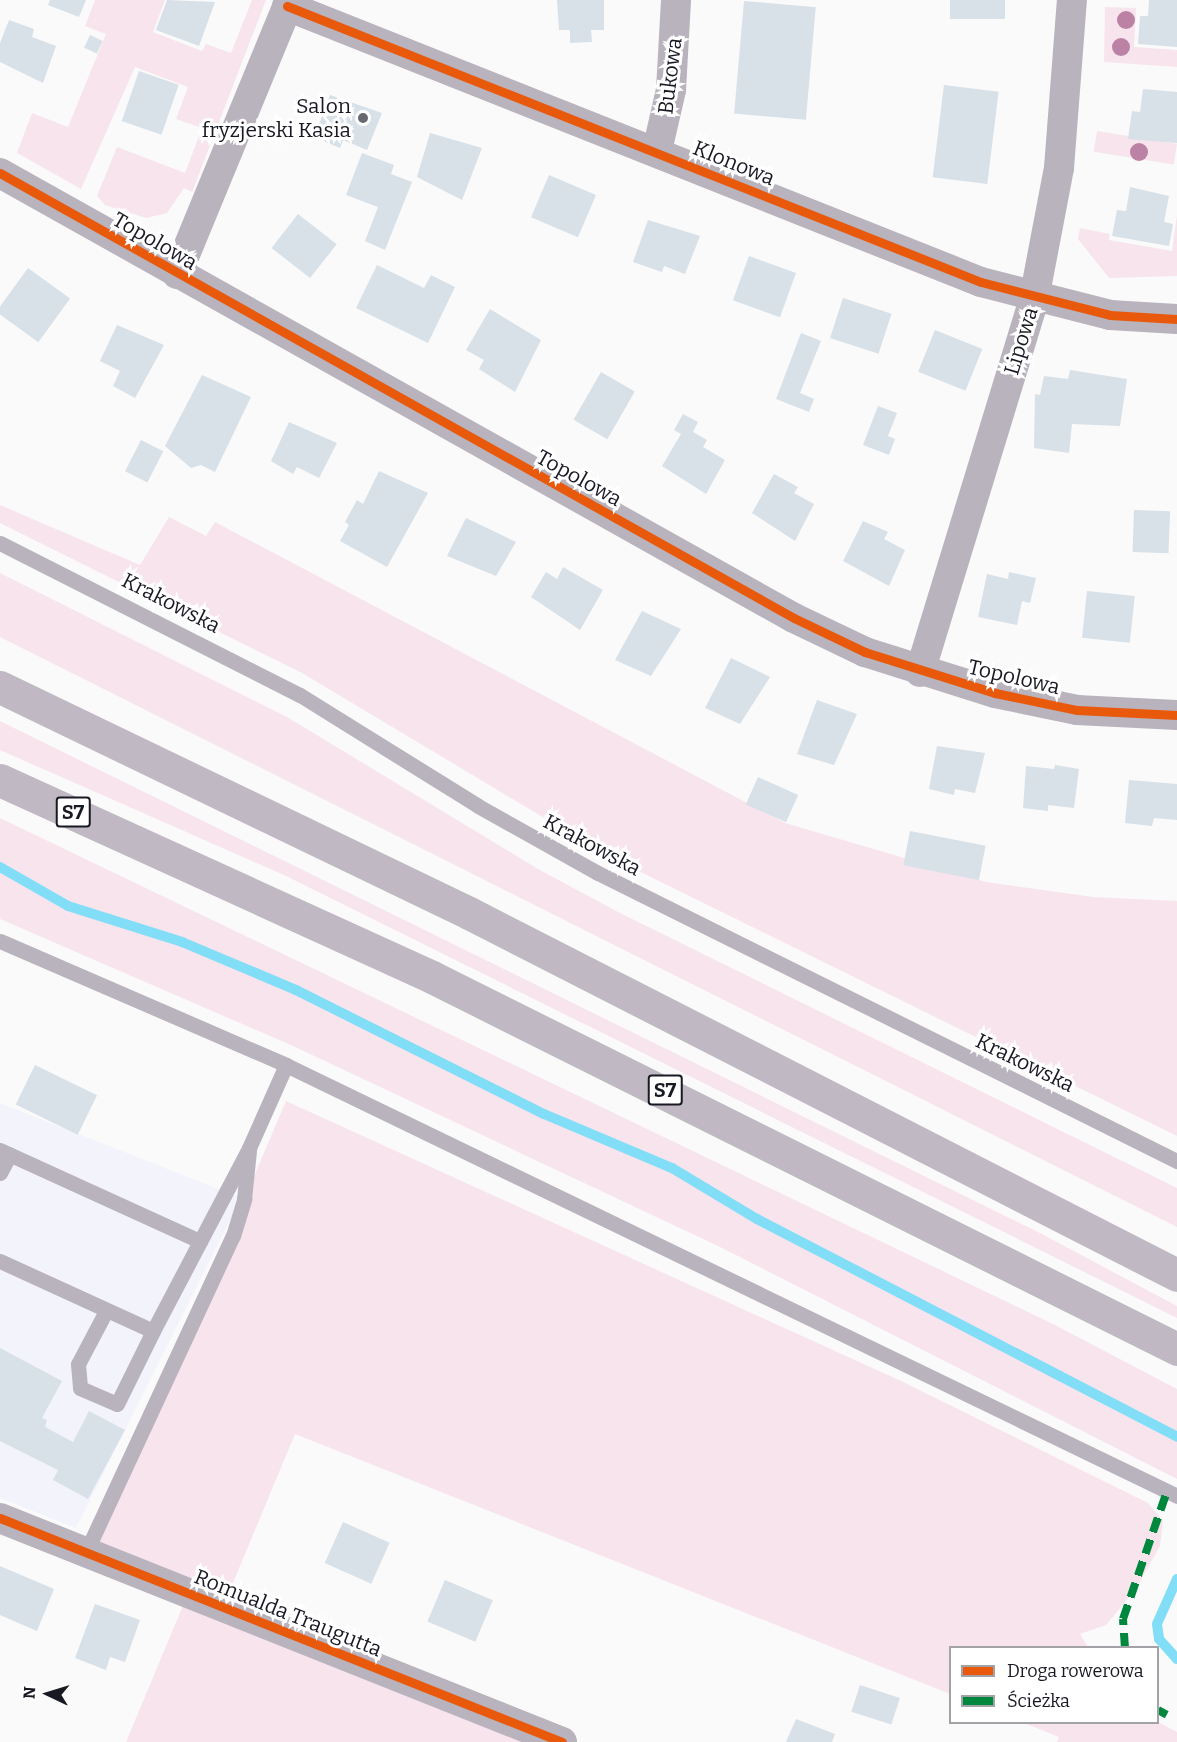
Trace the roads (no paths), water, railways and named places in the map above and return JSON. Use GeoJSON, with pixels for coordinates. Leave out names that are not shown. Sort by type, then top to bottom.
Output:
{"type":"FeatureCollection","features":[{"type":"Feature","properties":{"kind":"highway"},"geometry":{"type":"LineString","coordinates":[[0,687],[469,913],[1177,1275]]}},
{"type":"Feature","properties":{"kind":"highway","name":"S7"},"geometry":{"type":"LineString","coordinates":[[0,780],[432,977],[1177,1349]]}},
{"type":"Feature","properties":{"kind":"street","name":"Bukowa"},"geometry":{"type":"LineString","coordinates":[[657,151],[671,90],[676,0]]}},
{"type":"Feature","properties":{"kind":"street","name":"Lipowa"},"geometry":{"type":"LineString","coordinates":[[920,672],[1034,299],[1059,168],[1072,0]]}},
{"type":"Feature","properties":{"kind":"street","name":"Klonowa"},"geometry":{"type":"LineString","coordinates":[[288,3],[1034,299],[1110,315],[1177,319]]}},
{"type":"Feature","properties":{"kind":"street"},"geometry":{"type":"LineString","coordinates":[[177,274],[288,3]]}},
{"type":"Feature","properties":{"kind":"street","name":"Topolowa"},"geometry":{"type":"LineString","coordinates":[[0,173],[794,618],[920,672],[1077,710],[1177,715]]}},
{"type":"Feature","properties":{"kind":"street","name":"Romualda Traugutta"},"geometry":{"type":"LineString","coordinates":[[0,1518],[562,1742]]}},
{"type":"Feature","properties":{"kind":"lane","name":"Krakowska"},"geometry":{"type":"LineString","coordinates":[[0,543],[300,695],[478,806],[598,873],[1177,1161]]}},
{"type":"Feature","properties":{"kind":"lane"},"geometry":{"type":"LineString","coordinates":[[0,941],[286,1065],[1177,1496]]}},
{"type":"Feature","properties":{"kind":"lane"},"geometry":{"type":"LineString","coordinates":[[106,1311],[78,1364],[80,1388],[117,1404],[249,1148],[286,1065]]}},
{"type":"Feature","properties":{"kind":"lane"},"geometry":{"type":"LineString","coordinates":[[86,1552],[233,1236],[249,1176],[249,1148]]}},
{"type":"Feature","properties":{"kind":"lane"},"geometry":{"type":"LineString","coordinates":[[0,1173],[5,1152],[200,1242]]}},
{"type":"Feature","properties":{"kind":"lane"},"geometry":{"type":"LineString","coordinates":[[0,1261],[153,1331]]}},
{"type":"Feature","properties":{"kind":"waterway"},"geometry":{"type":"LineString","coordinates":[[0,867],[68,906],[182,942],[296,990],[544,1114],[672,1168],[757,1219],[1177,1437]]}},
{"type":"Feature","properties":{"kind":"waterway"},"geometry":{"type":"LineString","coordinates":[[1177,1579],[1157,1624],[1159,1639],[1177,1659]]}},
{"type":"Feature","properties":{"kind":"place","name":"Salon fryzjerski Kasia"},"geometry":{"type":"Point","coordinates":[363,118]}}]}
